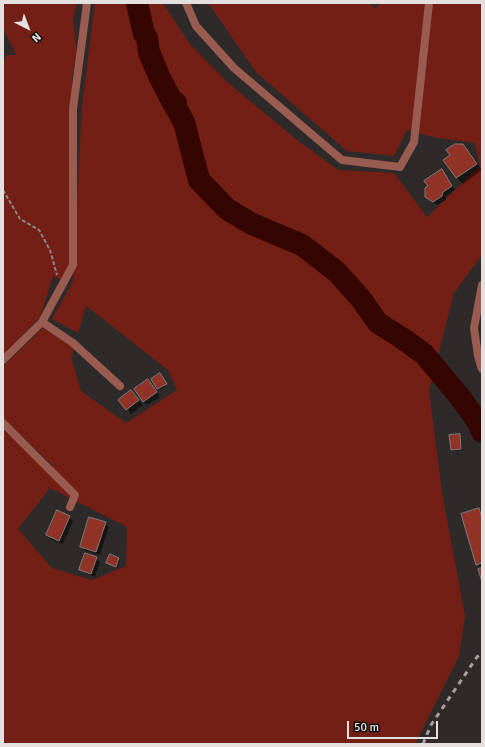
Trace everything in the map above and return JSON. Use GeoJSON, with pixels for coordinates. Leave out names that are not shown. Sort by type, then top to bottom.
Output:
{"type":"FeatureCollection","features":[{"type":"Feature","properties":{"kind":"street"},"geometry":{"type":"LineString","coordinates":[[3,360],[42,322],[73,265],[73,110],[87,3]]}},
{"type":"Feature","properties":{"kind":"street"},"geometry":{"type":"LineString","coordinates":[[186,3],[196,26],[234,68],[342,160],[400,167],[414,142],[429,3]]}},
{"type":"Feature","properties":{"kind":"street"},"geometry":{"type":"LineString","coordinates":[[482,285],[474,328],[478,356],[482,369]]}},
{"type":"Feature","properties":{"kind":"street"},"geometry":{"type":"LineString","coordinates":[[42,322],[73,343],[120,386]]}},
{"type":"Feature","properties":{"kind":"street"},"geometry":{"type":"LineString","coordinates":[[3,423],[75,495],[70,507]]}},
{"type":"Feature","properties":{"kind":"path"},"geometry":{"type":"LineString","coordinates":[[3,190],[20,218],[39,230],[50,250],[61,287]]}},
{"type":"Feature","properties":{"kind":"shaded area"},"geometry":{"type":"Polygon","coordinates":[[[3,3],[77,3],[73,20],[77,52],[72,78],[69,271],[64,282],[53,276],[40,317],[3,355],[3,67],[6,55],[16,55],[3,28],[3,3]]]}},
{"type":"Feature","properties":{"kind":"shaded area"},"geometry":{"type":"Polygon","coordinates":[[[95,3],[160,3],[164,5],[189,43],[227,82],[297,140],[338,170],[394,173],[427,217],[480,166],[475,143],[437,138],[407,130],[394,156],[347,151],[256,72],[208,3],[369,3],[375,8],[381,3],[482,3],[482,255],[454,293],[429,391],[442,492],[465,616],[459,656],[415,744],[3,744],[3,429],[51,475],[53,466],[3,418],[3,366],[43,328],[74,348],[71,357],[81,391],[126,423],[177,390],[168,370],[86,306],[78,333],[52,319],[73,282],[82,106],[95,3]],[[50,488],[18,529],[52,568],[92,580],[126,566],[127,527],[50,488]]]}},
{"type":"Feature","properties":{"kind":"building"},"geometry":{"type":"Polygon","coordinates":[[[455,144],[463,144],[477,164],[456,178],[443,160],[450,155],[446,150],[455,144]]]}},
{"type":"Feature","properties":{"kind":"building"},"geometry":{"type":"Polygon","coordinates":[[[442,169],[452,186],[443,192],[442,196],[433,202],[425,197],[425,188],[428,186],[424,181],[442,169]]]}},
{"type":"Feature","properties":{"kind":"building"},"geometry":{"type":"Polygon","coordinates":[[[160,373],[167,384],[157,389],[151,379],[160,373]]]}},
{"type":"Feature","properties":{"kind":"building"},"geometry":{"type":"Polygon","coordinates":[[[148,379],[157,392],[143,402],[134,389],[148,379]]]}},
{"type":"Feature","properties":{"kind":"building"},"geometry":{"type":"Polygon","coordinates":[[[131,390],[139,400],[126,410],[118,400],[131,390]]]}},
{"type":"Feature","properties":{"kind":"building"},"geometry":{"type":"Polygon","coordinates":[[[460,434],[461,449],[451,450],[449,435],[460,434]]]}},
{"type":"Feature","properties":{"kind":"building"},"geometry":{"type":"Polygon","coordinates":[[[479,508],[482,518],[482,563],[476,565],[461,514],[479,508]]]}},
{"type":"Feature","properties":{"kind":"building"},"geometry":{"type":"Polygon","coordinates":[[[57,510],[70,516],[59,541],[46,535],[57,510]]]}},
{"type":"Feature","properties":{"kind":"building"},"geometry":{"type":"Polygon","coordinates":[[[89,517],[106,522],[96,552],[80,547],[89,517]]]}},
{"type":"Feature","properties":{"kind":"building"},"geometry":{"type":"Polygon","coordinates":[[[85,553],[97,557],[91,574],[79,570],[85,553]]]}},
{"type":"Feature","properties":{"kind":"building"},"geometry":{"type":"Polygon","coordinates":[[[110,554],[119,558],[116,567],[106,563],[110,554]]]}},
{"type":"Feature","properties":{"kind":"building"},"geometry":{"type":"Polygon","coordinates":[[[482,568],[482,582],[478,569],[482,568]]]}},
{"type":"Feature","properties":{"kind":"waterway"},"geometry":{"type":"LineString","coordinates":[[137,3],[144,34],[147,38],[149,52],[159,76],[173,103],[176,103],[175,106],[184,122],[199,180],[227,209],[252,224],[302,245],[337,272],[361,299],[378,323],[424,354],[460,397],[478,422],[482,432]]}},
{"type":"Feature","properties":{"kind":"railway"},"geometry":{"type":"LineString","coordinates":[[423,744],[431,725],[477,657],[482,653]]}}]}
